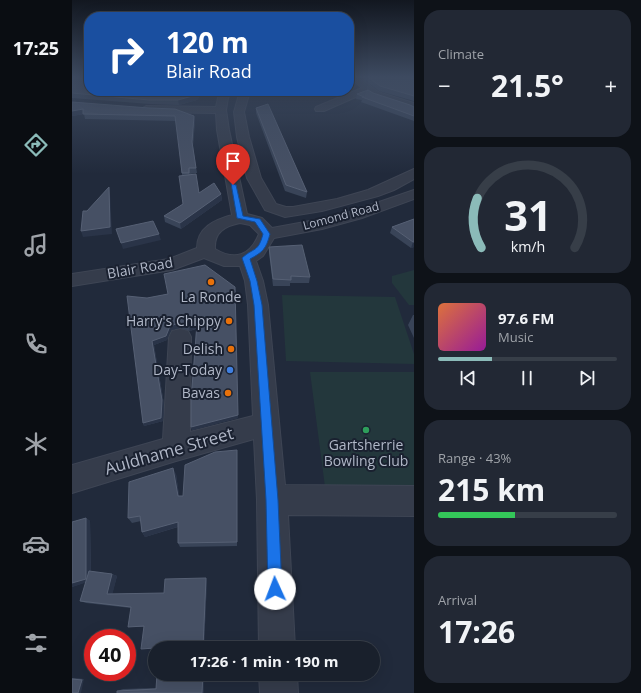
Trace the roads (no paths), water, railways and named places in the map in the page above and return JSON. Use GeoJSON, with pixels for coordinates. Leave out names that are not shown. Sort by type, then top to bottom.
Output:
{"type":"FeatureCollection","features":[{"type":"Feature","properties":{"kind":"street"},"geometry":{"type":"LineString","coordinates":[[193,109],[221,110],[223,130],[240,218]]}},
{"type":"Feature","properties":{"kind":"street","name":"Lomond Road"},"geometry":{"type":"LineString","coordinates":[[240,109],[243,137],[254,178],[270,207],[285,212],[293,212],[336,203],[398,183],[414,173]]}},
{"type":"Feature","properties":{"kind":"street","name":"Lomond Road"},"geometry":{"type":"LineString","coordinates":[[267,234],[322,224],[356,215],[414,194]]}},
{"type":"Feature","properties":{"kind":"street"},"geometry":{"type":"LineString","coordinates":[[240,218],[258,221],[267,234],[259,251],[239,261],[223,261],[217,259],[206,251],[205,244],[209,232],[221,223],[240,218]]}},
{"type":"Feature","properties":{"kind":"street","name":"Blair Road"},"geometry":{"type":"LineString","coordinates":[[72,280],[172,264],[206,251]]}},
{"type":"Feature","properties":{"kind":"street"},"geometry":{"type":"LineString","coordinates":[[246,258],[254,281],[258,305],[272,500],[277,641]]}},
{"type":"Feature","properties":{"kind":"street"},"geometry":{"type":"LineString","coordinates":[[176,448],[180,337]]}},
{"type":"Feature","properties":{"kind":"street","name":"Auldhame Street"},"geometry":{"type":"LineString","coordinates":[[72,479],[176,448],[266,424]]}},
{"type":"Feature","properties":{"kind":"street"},"geometry":{"type":"LineString","coordinates":[[272,500],[414,501]]}},
{"type":"Feature","properties":{"kind":"street"},"geometry":{"type":"LineString","coordinates":[[278,681],[279,693]]}},
{"type":"Feature","properties":{"kind":"place","name":"La Ronde"},"geometry":{"type":"Point","coordinates":[211,282]}},
{"type":"Feature","properties":{"kind":"place","name":"Harry's Chippy"},"geometry":{"type":"Point","coordinates":[229,321]}},
{"type":"Feature","properties":{"kind":"place","name":"Delish"},"geometry":{"type":"Point","coordinates":[231,349]}},
{"type":"Feature","properties":{"kind":"place","name":"Day-Today"},"geometry":{"type":"Point","coordinates":[230,370]}},
{"type":"Feature","properties":{"kind":"place","name":"Bavas"},"geometry":{"type":"Point","coordinates":[228,393]}},
{"type":"Feature","properties":{"kind":"place","name":"Gartsherrie Bowling Club"},"geometry":{"type":"Point","coordinates":[366,430]}}]}
